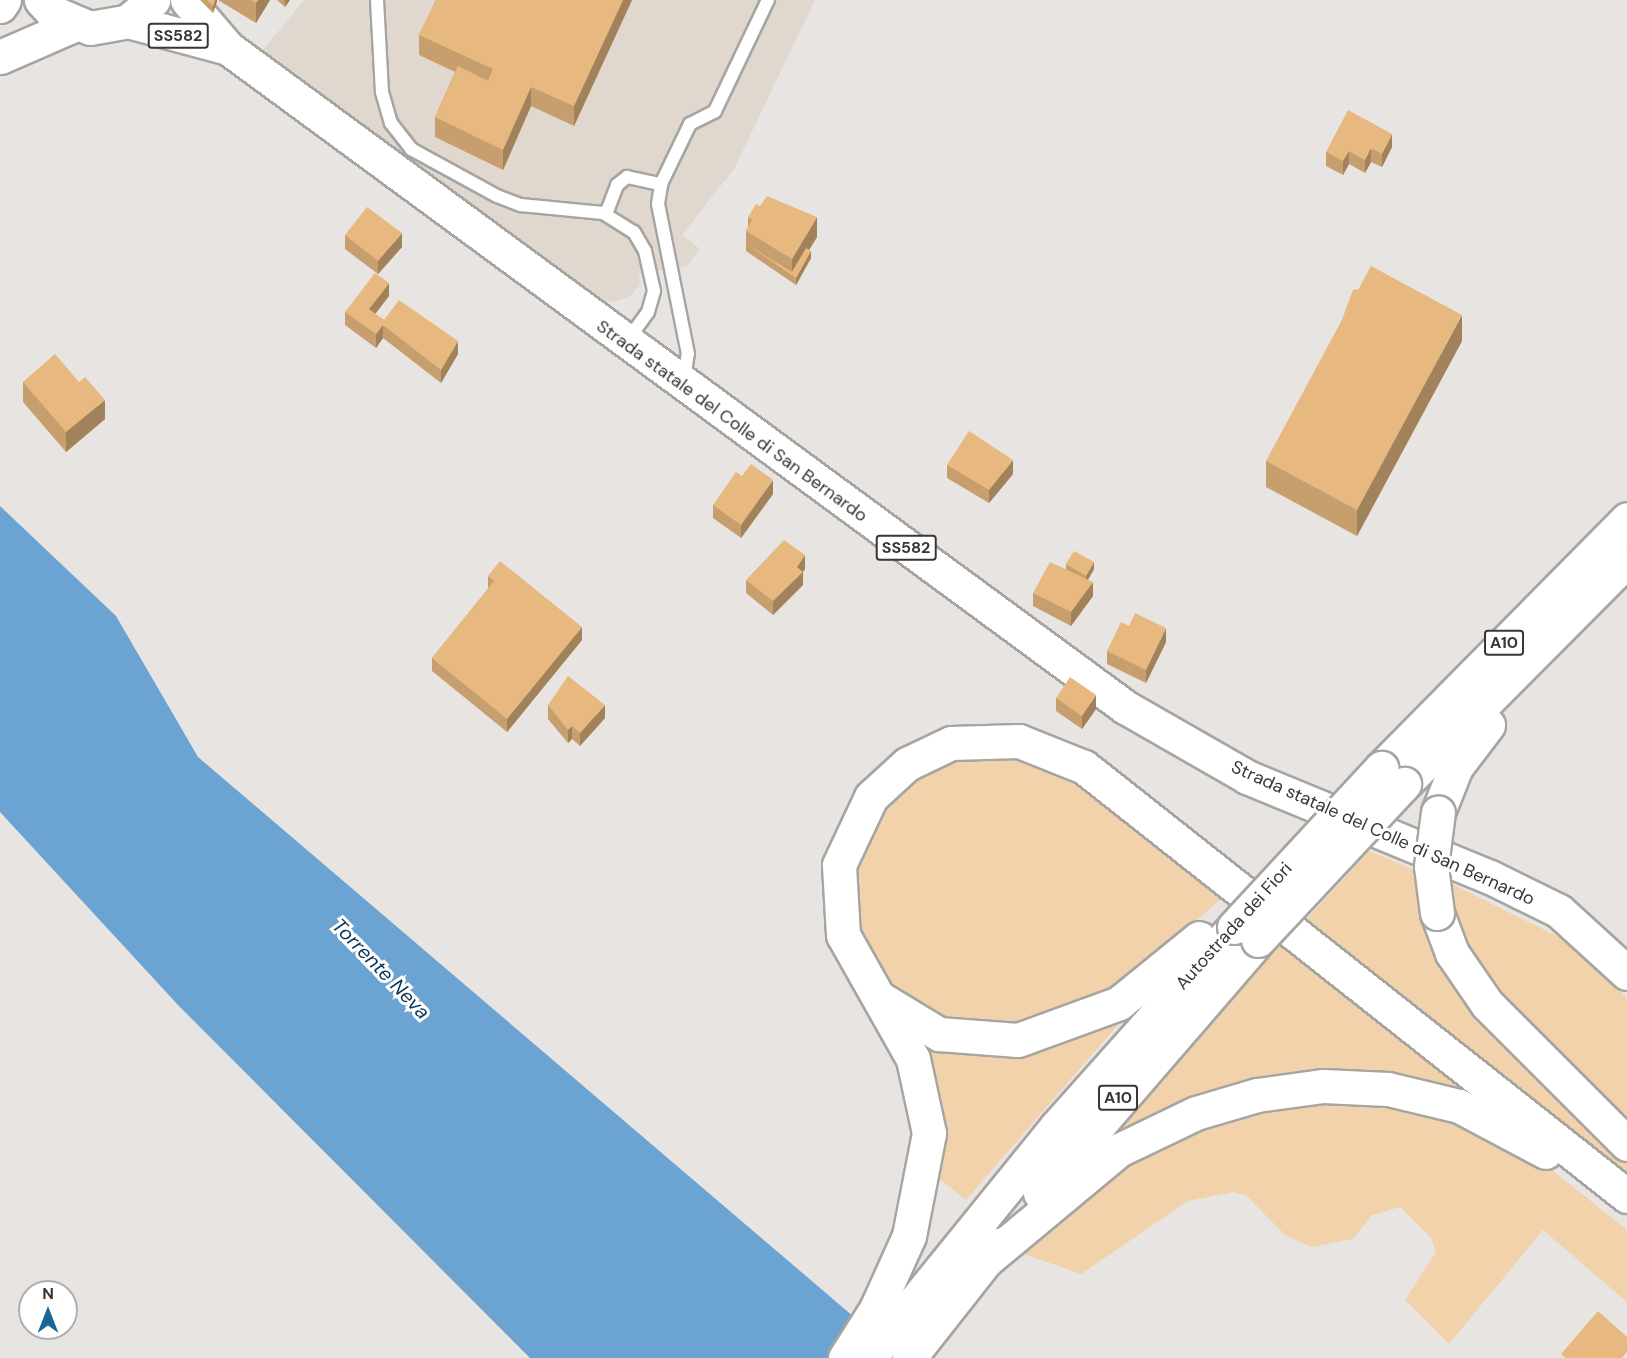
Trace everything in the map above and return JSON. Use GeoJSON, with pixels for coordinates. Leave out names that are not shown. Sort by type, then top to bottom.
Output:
{"type":"FeatureCollection","features":[{"type":"Feature","properties":{"kind":"main road"},"geometry":{"type":"LineString","coordinates":[[0,6],[4,0]]}},
{"type":"Feature","properties":{"kind":"main road"},"geometry":{"type":"LineString","coordinates":[[41,0],[76,24]]}},
{"type":"Feature","properties":{"kind":"main road"},"geometry":{"type":"LineString","coordinates":[[0,57],[76,24],[110,27],[128,21],[153,0]]}},
{"type":"Feature","properties":{"kind":"main road","name":"Strada statale del Colle di San Bernardo"},"geometry":{"type":"LineString","coordinates":[[188,0],[228,48],[625,344],[1125,707],[1247,777],[1490,877],[1559,911],[1627,973]]}},
{"type":"Feature","properties":{"kind":"main road","name":"Strada statale del Colle di San Bernardo"},"geometry":{"type":"LineString","coordinates":[[128,21],[228,48]]}},
{"type":"Feature","properties":{"kind":"main road","name":"Autostrada dei Fiori"},"geometry":{"type":"LineString","coordinates":[[869,1358],[973,1253],[1314,837],[1393,776],[1627,519]]}},
{"type":"Feature","properties":{"kind":"main road","name":"Autostrada dei Fiori"},"geometry":{"type":"LineString","coordinates":[[1238,927],[1393,776],[1590,597],[1627,560]]}},
{"type":"Feature","properties":{"kind":"main road"},"geometry":{"type":"LineString","coordinates":[[1590,597],[1533,676],[1471,745],[1438,812],[1431,867],[1437,913],[1452,953],[1487,1004],[1627,1144]]}},
{"type":"Feature","properties":{"kind":"main road"},"geometry":{"type":"LineString","coordinates":[[845,1358],[876,1309],[909,1236],[929,1133],[913,1059],[852,958],[838,913],[839,865],[857,818],[887,780],[928,752],[975,739],[1029,743],[1063,755],[1121,795],[1622,1192]]}},
{"type":"Feature","properties":{"kind":"main road"},"geometry":{"type":"LineString","coordinates":[[872,993],[920,1026],[959,1040],[1000,1041],[1047,1033],[1119,1003],[1238,927]]}},
{"type":"Feature","properties":{"kind":"main road"},"geometry":{"type":"LineString","coordinates":[[973,1253],[1119,1150],[1223,1103],[1289,1089],[1356,1086],[1431,1097],[1487,1117],[1622,1192]]}},
{"type":"Feature","properties":{"kind":"main road","name":"Autostrada dei Fiori"},"geometry":{"type":"LineString","coordinates":[[909,1358],[973,1253]]}},
{"type":"Feature","properties":{"kind":"lane"},"geometry":{"type":"LineString","coordinates":[[377,0],[382,92],[391,123],[411,149],[513,202],[606,214],[634,232],[653,274],[648,312],[625,344]]}},
{"type":"Feature","properties":{"kind":"lane"},"geometry":{"type":"LineString","coordinates":[[683,386],[688,354],[658,204],[661,184],[690,124],[715,111],[768,0]]}},
{"type":"Feature","properties":{"kind":"lane"},"geometry":{"type":"LineString","coordinates":[[606,214],[617,185],[627,177],[661,184]]}},
{"type":"Feature","properties":{"kind":"shaded area"},"geometry":{"type":"Polygon","coordinates":[[[304,0],[815,0],[734,169],[682,235],[700,249],[687,266],[639,274],[640,285],[629,297],[612,302],[599,300],[263,50],[304,0]]]}},
{"type":"Feature","properties":{"kind":"shaded area"},"geometry":{"type":"Polygon","coordinates":[[[1007,753],[1074,778],[1224,896],[1121,987],[1033,1025],[953,1026],[896,994],[881,977],[859,936],[853,886],[857,858],[887,798],[906,781],[956,757],[1007,753]]]}},
{"type":"Feature","properties":{"kind":"shaded area"},"geometry":{"type":"Polygon","coordinates":[[[1369,851],[1414,870],[1424,919],[1627,1155],[1627,1176],[1304,922],[1369,851]]]}},
{"type":"Feature","properties":{"kind":"shaded area"},"geometry":{"type":"Polygon","coordinates":[[[1444,880],[1585,950],[1627,999],[1627,1133],[1491,992],[1462,947],[1444,880]]]}},
{"type":"Feature","properties":{"kind":"shaded area"},"geometry":{"type":"Polygon","coordinates":[[[1283,943],[1457,1081],[1451,1089],[1433,1084],[1114,1131],[1283,943]]]}},
{"type":"Feature","properties":{"kind":"shaded area"},"geometry":{"type":"Polygon","coordinates":[[[1114,1012],[1122,1020],[966,1200],[934,1174],[920,1039],[1114,1012]]]}},
{"type":"Feature","properties":{"kind":"shaded area"},"geometry":{"type":"Polygon","coordinates":[[[1312,1098],[1380,1098],[1493,1134],[1552,1170],[1627,1230],[1627,1302],[1543,1230],[1449,1344],[1405,1300],[1436,1252],[1431,1238],[1400,1207],[1372,1215],[1353,1239],[1311,1247],[1285,1235],[1247,1196],[1234,1192],[1188,1201],[1081,1274],[1024,1254],[1060,1208],[1159,1137],[1312,1098]]]}},
{"type":"Feature","properties":{"kind":"water","name":"Torrente Neva"},"geometry":{"type":"Polygon","coordinates":[[[0,506],[116,616],[198,757],[902,1358],[530,1358],[178,1005],[0,812],[0,506]]]}},
{"type":"Feature","properties":{"kind":"building"},"geometry":{"type":"Polygon","coordinates":[[[207,0],[215,0],[213,6],[207,0]]]}},
{"type":"Feature","properties":{"kind":"building"},"geometry":{"type":"Polygon","coordinates":[[[436,0],[623,0],[574,106],[531,87],[503,150],[435,117],[458,66],[488,81],[493,69],[419,35],[436,0]]]}},
{"type":"Feature","properties":{"kind":"building"},"geometry":{"type":"Polygon","coordinates":[[[1348,110],[1392,134],[1382,154],[1371,148],[1365,160],[1349,151],[1343,161],[1326,152],[1348,110]]]}},
{"type":"Feature","properties":{"kind":"building"},"geometry":{"type":"Polygon","coordinates":[[[767,196],[817,217],[792,259],[746,231],[752,220],[748,217],[756,204],[760,206],[767,196]]]}},
{"type":"Feature","properties":{"kind":"building"},"geometry":{"type":"Polygon","coordinates":[[[367,207],[402,233],[378,261],[345,235],[367,207]]]}},
{"type":"Feature","properties":{"kind":"building"},"geometry":{"type":"Polygon","coordinates":[[[748,245],[792,272],[806,248],[811,251],[796,278],[748,245]]]}},
{"type":"Feature","properties":{"kind":"building"},"geometry":{"type":"Polygon","coordinates":[[[1371,266],[1462,315],[1357,510],[1266,461],[1371,266]]]}},
{"type":"Feature","properties":{"kind":"building"},"geometry":{"type":"Polygon","coordinates":[[[375,273],[389,283],[369,309],[384,320],[399,300],[458,341],[441,370],[383,325],[376,334],[345,312],[375,273]]]}},
{"type":"Feature","properties":{"kind":"building"},"geometry":{"type":"Polygon","coordinates":[[[1359,289],[1341,322],[1353,290],[1359,289]]]}},
{"type":"Feature","properties":{"kind":"building"},"geometry":{"type":"Polygon","coordinates":[[[55,354],[79,382],[85,377],[105,400],[66,432],[23,382],[55,354]]]}},
{"type":"Feature","properties":{"kind":"building"},"geometry":{"type":"Polygon","coordinates":[[[969,431],[1013,460],[989,490],[947,465],[969,431]]]}},
{"type":"Feature","properties":{"kind":"building"},"geometry":{"type":"Polygon","coordinates":[[[751,464],[773,480],[741,525],[713,505],[736,472],[742,476],[751,464]]]}},
{"type":"Feature","properties":{"kind":"building"},"geometry":{"type":"Polygon","coordinates":[[[784,540],[805,555],[797,567],[803,572],[773,601],[746,580],[784,540]]]}},
{"type":"Feature","properties":{"kind":"building"},"geometry":{"type":"Polygon","coordinates":[[[1074,551],[1094,562],[1086,576],[1066,564],[1074,551]]]}},
{"type":"Feature","properties":{"kind":"building"},"geometry":{"type":"Polygon","coordinates":[[[500,561],[582,627],[507,719],[432,658],[494,581],[488,576],[500,561]]]}},
{"type":"Feature","properties":{"kind":"building"},"geometry":{"type":"Polygon","coordinates":[[[1050,562],[1093,582],[1071,612],[1033,593],[1050,562]]]}},
{"type":"Feature","properties":{"kind":"building"},"geometry":{"type":"Polygon","coordinates":[[[1135,613],[1166,628],[1146,670],[1107,651],[1121,622],[1129,626],[1135,613]]]}},
{"type":"Feature","properties":{"kind":"building"},"geometry":{"type":"Polygon","coordinates":[[[568,676],[605,705],[580,733],[572,726],[568,730],[548,705],[568,676]]]}},
{"type":"Feature","properties":{"kind":"building"},"geometry":{"type":"Polygon","coordinates":[[[1070,677],[1096,695],[1082,716],[1056,698],[1070,677]]]}},
{"type":"Feature","properties":{"kind":"building"},"geometry":{"type":"Polygon","coordinates":[[[1598,1311],[1627,1337],[1627,1352],[1622,1358],[1566,1358],[1561,1354],[1598,1311]]]}}]}
